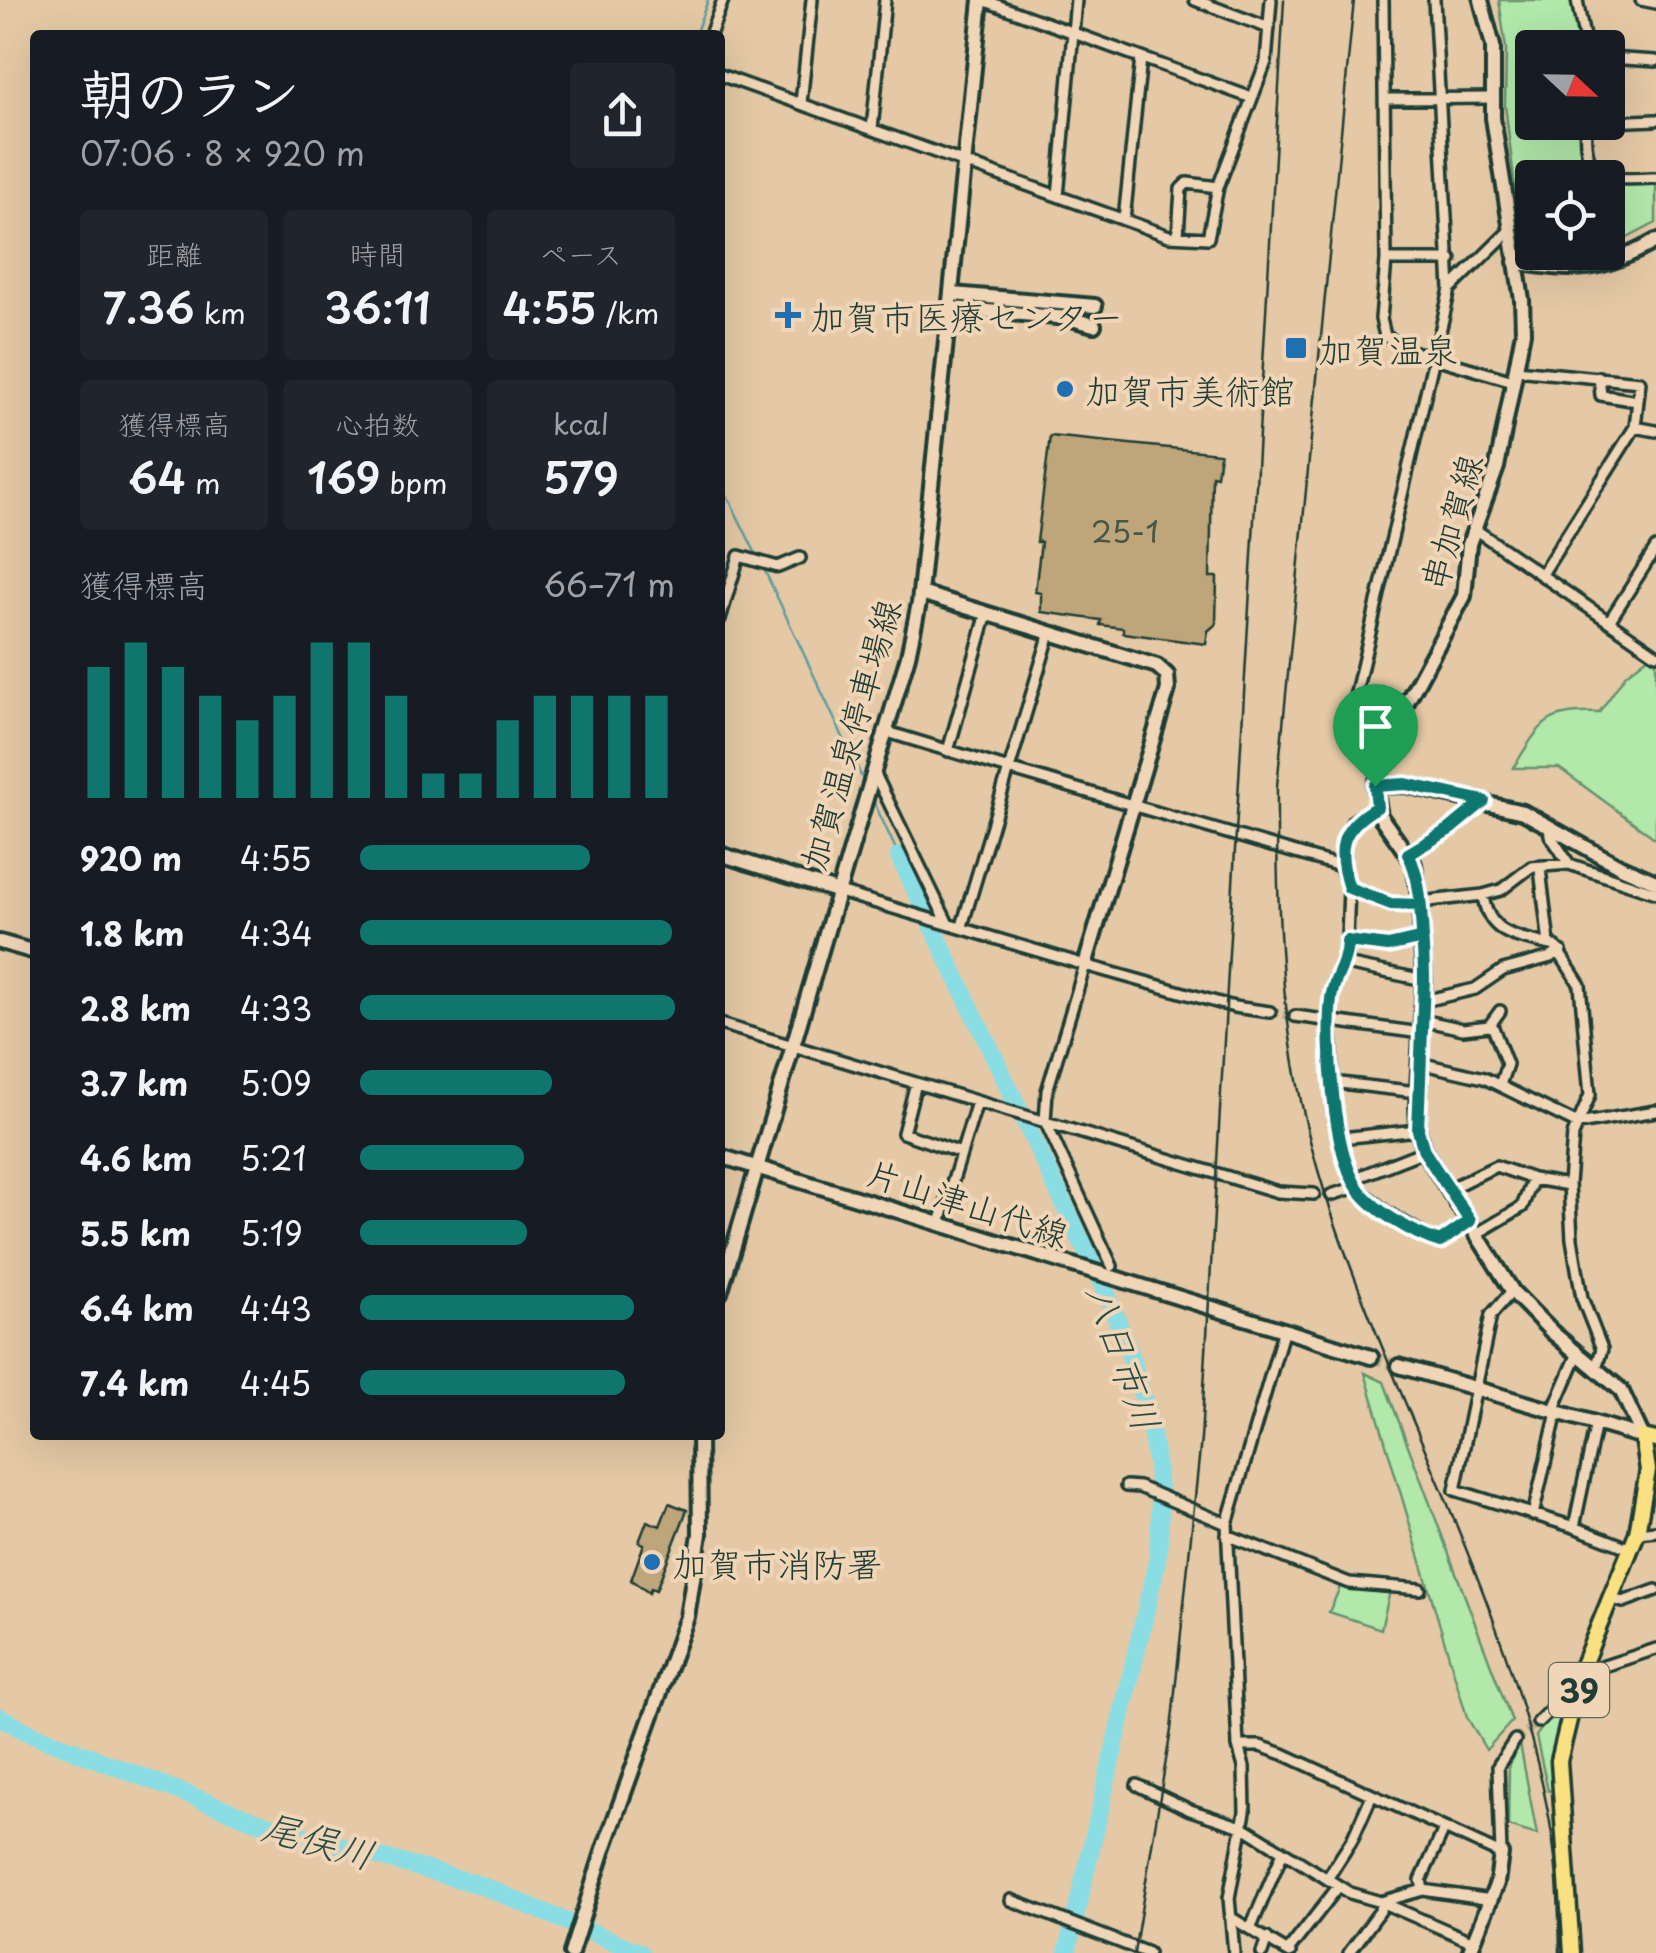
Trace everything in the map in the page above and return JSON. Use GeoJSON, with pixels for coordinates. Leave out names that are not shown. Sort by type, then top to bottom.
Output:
{"type":"FeatureCollection","features":[{"type":"Feature","properties":{"kind":"main road","name":"加賀温泉停車場線"},"geometry":{"type":"LineString","coordinates":[[725,1275],[908,656],[921,593],[982,0]]}},
{"type":"Feature","properties":{"kind":"main road","name":"串加賀線"},"geometry":{"type":"LineString","coordinates":[[1481,0],[1493,46],[1492,98],[1515,262]]}},
{"type":"Feature","properties":{"kind":"main road"},"geometry":{"type":"LineString","coordinates":[[1625,258],[1656,240]]}},
{"type":"Feature","properties":{"kind":"main road","name":"串加賀線"},"geometry":{"type":"LineString","coordinates":[[1516,270],[1524,316],[1497,467],[1474,528],[1464,596],[1415,686],[1391,742],[1375,786],[1377,807],[1385,825],[1408,854],[1420,903],[1424,1001],[1417,1092],[1418,1130],[1424,1151],[1512,1291],[1621,1390],[1650,1439]]}},
{"type":"Feature","properties":{"kind":"main road"},"geometry":{"type":"LineString","coordinates":[[952,301],[1095,306]]}},
{"type":"Feature","properties":{"kind":"main road"},"geometry":{"type":"LineString","coordinates":[[952,301],[1094,325]]}},
{"type":"Feature","properties":{"kind":"main road"},"geometry":{"type":"LineString","coordinates":[[921,593],[1157,666],[1167,674],[1168,689],[1085,965]]}},
{"type":"Feature","properties":{"kind":"main road"},"geometry":{"type":"LineString","coordinates":[[1375,786],[1406,784],[1523,812],[1606,860],[1656,882]]}},
{"type":"Feature","properties":{"kind":"main road"},"geometry":{"type":"LineString","coordinates":[[725,856],[836,890]]}},
{"type":"Feature","properties":{"kind":"main road"},"geometry":{"type":"LineString","coordinates":[[0,942],[30,951]]}},
{"type":"Feature","properties":{"kind":"main road","name":"片山津山代線"},"geometry":{"type":"LineString","coordinates":[[725,1157],[1079,1268],[1111,1272],[1370,1357]]}},
{"type":"Feature","properties":{"kind":"main road"},"geometry":{"type":"LineString","coordinates":[[1399,1366],[1650,1439]]}},
{"type":"Feature","properties":{"kind":"main road","name":"39"},"geometry":{"type":"LineString","coordinates":[[1572,1953],[1559,1760],[1582,1670],[1637,1533],[1650,1439]]}},
{"type":"Feature","properties":{"kind":"main road"},"geometry":{"type":"LineString","coordinates":[[571,1953],[687,1617],[700,1534],[699,1440]]}},
{"type":"Feature","properties":{"kind":"main road"},"geometry":{"type":"LineString","coordinates":[[1471,1948],[1490,1900],[1500,1854]]}},
{"type":"Feature","properties":{"kind":"street"},"geometry":{"type":"LineString","coordinates":[[712,30],[722,0]]}},
{"type":"Feature","properties":{"kind":"street"},"geometry":{"type":"LineString","coordinates":[[801,103],[812,0]]}},
{"type":"Feature","properties":{"kind":"street"},"geometry":{"type":"LineString","coordinates":[[872,129],[885,0]]}},
{"type":"Feature","properties":{"kind":"street"},"geometry":{"type":"LineString","coordinates":[[982,0],[1252,98]]}},
{"type":"Feature","properties":{"kind":"street"},"geometry":{"type":"LineString","coordinates":[[1058,196],[1076,0]]}},
{"type":"Feature","properties":{"kind":"street"},"geometry":{"type":"LineString","coordinates":[[1194,0],[1269,28]]}},
{"type":"Feature","properties":{"kind":"street"},"geometry":{"type":"LineString","coordinates":[[725,77],[1170,236],[1208,238],[1218,187],[1266,62],[1271,0]]}},
{"type":"Feature","properties":{"kind":"street"},"geometry":{"type":"LineString","coordinates":[[1382,0],[1386,260],[1381,319],[1385,336],[1411,351],[1514,376],[1599,377],[1640,382],[1635,427],[1542,574]]}},
{"type":"Feature","properties":{"kind":"street"},"geometry":{"type":"LineString","coordinates":[[1391,742],[1348,727],[1450,289],[1434,0]]}},
{"type":"Feature","properties":{"kind":"street"},"geometry":{"type":"LineString","coordinates":[[1577,0],[1583,30]]}},
{"type":"Feature","properties":{"kind":"street"},"geometry":{"type":"LineString","coordinates":[[1642,0],[1656,2]]}},
{"type":"Feature","properties":{"kind":"street"},"geometry":{"type":"LineString","coordinates":[[1124,220],[1141,58]]}},
{"type":"Feature","properties":{"kind":"street"},"geometry":{"type":"LineString","coordinates":[[1625,59],[1656,61]]}},
{"type":"Feature","properties":{"kind":"street"},"geometry":{"type":"LineString","coordinates":[[1384,98],[1492,98]]}},
{"type":"Feature","properties":{"kind":"street"},"geometry":{"type":"LineString","coordinates":[[1625,121],[1656,120]]}},
{"type":"Feature","properties":{"kind":"street"},"geometry":{"type":"LineString","coordinates":[[1586,140],[1586,157],[1600,174],[1624,180],[1656,178]]}},
{"type":"Feature","properties":{"kind":"street"},"geometry":{"type":"LineString","coordinates":[[1178,235],[1181,189],[1187,183],[1218,187]]}},
{"type":"Feature","properties":{"kind":"street"},"geometry":{"type":"LineString","coordinates":[[1450,289],[1508,232]]}},
{"type":"Feature","properties":{"kind":"street"},"geometry":{"type":"LineString","coordinates":[[1386,260],[1451,260]]}},
{"type":"Feature","properties":{"kind":"street"},"geometry":{"type":"LineString","coordinates":[[1599,377],[1600,395],[1637,401]]}},
{"type":"Feature","properties":{"kind":"street"},"geometry":{"type":"LineString","coordinates":[[1635,427],[1656,432]]}},
{"type":"Feature","properties":{"kind":"street"},"geometry":{"type":"LineString","coordinates":[[1474,528],[1656,654]]}},
{"type":"Feature","properties":{"kind":"street"},"geometry":{"type":"LineString","coordinates":[[1610,620],[1656,548]]}},
{"type":"Feature","properties":{"kind":"street"},"geometry":{"type":"LineString","coordinates":[[725,602],[738,556],[772,566],[786,566],[800,558]]}},
{"type":"Feature","properties":{"kind":"street"},"geometry":{"type":"LineString","coordinates":[[948,751],[987,614]]}},
{"type":"Feature","properties":{"kind":"street"},"geometry":{"type":"LineString","coordinates":[[962,926],[1050,633]]}},
{"type":"Feature","properties":{"kind":"street"},"geometry":{"type":"LineString","coordinates":[[884,731],[1340,866]]}},
{"type":"Feature","properties":{"kind":"street"},"geometry":{"type":"LineString","coordinates":[[872,773],[944,922]]}},
{"type":"Feature","properties":{"kind":"street"},"geometry":{"type":"LineString","coordinates":[[1408,854],[1450,829],[1484,801]]}},
{"type":"Feature","properties":{"kind":"street"},"geometry":{"type":"LineString","coordinates":[[1377,807],[1353,822],[1344,838],[1340,866],[1349,888],[1346,964],[1334,982],[1329,1022],[1332,1082],[1341,1138],[1355,1183],[1376,1204],[1440,1242],[1522,1207],[1533,1179]]}},
{"type":"Feature","properties":{"kind":"street"},"geometry":{"type":"LineString","coordinates":[[1548,825],[1569,864]]}},
{"type":"Feature","properties":{"kind":"street"},"geometry":{"type":"LineString","coordinates":[[1349,888],[1391,904],[1420,903],[1483,895],[1502,890],[1531,868],[1569,864],[1656,892]]}},
{"type":"Feature","properties":{"kind":"street"},"geometry":{"type":"LineString","coordinates":[[1540,868],[1549,944]]}},
{"type":"Feature","properties":{"kind":"street"},"geometry":{"type":"LineString","coordinates":[[836,890],[1085,965],[1234,1006],[1270,1012]]}},
{"type":"Feature","properties":{"kind":"street"},"geometry":{"type":"LineString","coordinates":[[1483,895],[1496,926],[1518,939],[1549,944],[1561,951],[1580,985],[1590,1096],[1570,1147],[1569,1185],[1572,1239],[1582,1298],[1602,1350],[1596,1368]]}},
{"type":"Feature","properties":{"kind":"street"},"geometry":{"type":"LineString","coordinates":[[1347,941],[1388,946],[1423,938]]}},
{"type":"Feature","properties":{"kind":"street"},"geometry":{"type":"LineString","coordinates":[[1424,1001],[1475,989],[1503,970],[1561,951]]}},
{"type":"Feature","properties":{"kind":"street"},"geometry":{"type":"LineString","coordinates":[[1346,964],[1424,980]]}},
{"type":"Feature","properties":{"kind":"street"},"geometry":{"type":"LineString","coordinates":[[1085,965],[1042,1120],[1111,1272]]}},
{"type":"Feature","properties":{"kind":"street"},"geometry":{"type":"LineString","coordinates":[[1492,1025],[1500,1012]]}},
{"type":"Feature","properties":{"kind":"street"},"geometry":{"type":"LineString","coordinates":[[1295,1016],[1329,1022],[1463,1029],[1492,1025]]}},
{"type":"Feature","properties":{"kind":"street"},"geometry":{"type":"LineString","coordinates":[[725,1025],[1278,1192],[1314,1194]]}},
{"type":"Feature","properties":{"kind":"street"},"geometry":{"type":"LineString","coordinates":[[1492,1025],[1506,1064],[1500,1085]]}},
{"type":"Feature","properties":{"kind":"street"},"geometry":{"type":"LineString","coordinates":[[1418,1063],[1500,1085],[1578,1124],[1656,1111]]}},
{"type":"Feature","properties":{"kind":"street"},"geometry":{"type":"LineString","coordinates":[[1332,1082],[1417,1092]]}},
{"type":"Feature","properties":{"kind":"street"},"geometry":{"type":"LineString","coordinates":[[916,1083],[903,1133],[961,1153]]}},
{"type":"Feature","properties":{"kind":"street"},"geometry":{"type":"LineString","coordinates":[[940,1222],[977,1102]]}},
{"type":"Feature","properties":{"kind":"street"},"geometry":{"type":"LineString","coordinates":[[1341,1138],[1418,1130]]}},
{"type":"Feature","properties":{"kind":"street"},"geometry":{"type":"LineString","coordinates":[[1331,1195],[1424,1151]]}},
{"type":"Feature","properties":{"kind":"street"},"geometry":{"type":"LineString","coordinates":[[1449,1189],[1496,1166],[1533,1179],[1569,1185]]}},
{"type":"Feature","properties":{"kind":"street"},"geometry":{"type":"LineString","coordinates":[[1512,1291],[1491,1314],[1455,1490],[1631,1549]]}},
{"type":"Feature","properties":{"kind":"street"},"geometry":{"type":"LineString","coordinates":[[1234,1953],[1228,1898],[1245,1828],[1244,1767],[1238,1746],[1227,1530],[1284,1329]]}},
{"type":"Feature","properties":{"kind":"street"},"geometry":{"type":"LineString","coordinates":[[1533,1515],[1555,1412],[1578,1352]]}},
{"type":"Feature","properties":{"kind":"street"},"geometry":{"type":"LineString","coordinates":[[1574,1527],[1596,1423]]}},
{"type":"Feature","properties":{"kind":"street"},"geometry":{"type":"LineString","coordinates":[[1126,1486],[1139,1486],[1172,1500],[1227,1530],[1348,1584],[1420,1589]]}},
{"type":"Feature","properties":{"kind":"street"},"geometry":{"type":"LineString","coordinates":[[1637,1533],[1656,1530]]}},
{"type":"Feature","properties":{"kind":"street"},"geometry":{"type":"LineString","coordinates":[[1612,1599],[1623,1602],[1656,1590]]}},
{"type":"Feature","properties":{"kind":"street"},"geometry":{"type":"LineString","coordinates":[[1538,1722],[1551,1709],[1566,1676],[1656,1648]]}},
{"type":"Feature","properties":{"kind":"street"},"geometry":{"type":"LineString","coordinates":[[1238,1746],[1260,1746],[1283,1754],[1500,1854],[1498,1766],[1515,1740]]}},
{"type":"Feature","properties":{"kind":"street"},"geometry":{"type":"LineString","coordinates":[[1137,1785],[1190,1810],[1245,1828],[1338,1887],[1381,1902],[1471,1948]]}},
{"type":"Feature","properties":{"kind":"street"},"geometry":{"type":"LineString","coordinates":[[1327,1879],[1352,1840],[1372,1795]]}},
{"type":"Feature","properties":{"kind":"street"},"geometry":{"type":"LineString","coordinates":[[1423,1890],[1422,1880],[1444,1829]]}},
{"type":"Feature","properties":{"kind":"street"},"geometry":{"type":"LineString","coordinates":[[1251,1927],[1283,1852]]}},
{"type":"Feature","properties":{"kind":"street"},"geometry":{"type":"LineString","coordinates":[[1230,1917],[1289,1952],[1338,1887]]}},
{"type":"Feature","properties":{"kind":"street"},"geometry":{"type":"LineString","coordinates":[[1381,1902],[1423,1890],[1490,1900]]}},
{"type":"Feature","properties":{"kind":"street"},"geometry":{"type":"LineString","coordinates":[[1011,1900],[1148,1953]]}},
{"type":"Feature","properties":{"kind":"street"},"geometry":{"type":"LineString","coordinates":[[1349,1953],[1380,1910],[1381,1902]]}},
{"type":"Feature","properties":{"kind":"street"},"geometry":{"type":"LineString","coordinates":[[1262,1953],[1267,1938]]}},
{"type":"Feature","properties":{"kind":"green space"},"geometry":{"type":"Polygon","coordinates":[[[1499,0],[1571,0],[1577,30],[1515,30],[1515,140],[1580,140],[1582,160],[1515,160],[1515,188],[1505,105],[1506,49],[1499,0]]]}},
{"type":"Feature","properties":{"kind":"green space"},"geometry":{"type":"Polygon","coordinates":[[[1625,183],[1656,183],[1656,223],[1625,239],[1625,183]]]}},
{"type":"Feature","properties":{"kind":"green space"},"geometry":{"type":"Polygon","coordinates":[[[1649,656],[1656,661],[1656,839],[1559,768],[1513,768],[1546,723],[1566,714],[1599,713],[1626,674],[1649,656]]]}},
{"type":"Feature","properties":{"kind":"green space"},"geometry":{"type":"Polygon","coordinates":[[[1365,1373],[1384,1382],[1512,1721],[1486,1750],[1467,1717],[1365,1373]]]}},
{"type":"Feature","properties":{"kind":"green space"},"geometry":{"type":"Polygon","coordinates":[[[1341,1585],[1390,1591],[1381,1629],[1329,1612],[1341,1585]]]}},
{"type":"Feature","properties":{"kind":"green space"},"geometry":{"type":"Polygon","coordinates":[[[1573,1686],[1554,1755],[1552,1790],[1548,1791],[1536,1736],[1573,1686]]]}},
{"type":"Feature","properties":{"kind":"green space"},"geometry":{"type":"Polygon","coordinates":[[[1520,1744],[1537,1835],[1508,1826],[1509,1764],[1520,1744]]]}},
{"type":"Feature","properties":{"kind":"building"},"geometry":{"type":"Polygon","coordinates":[[[1050,436],[1220,453],[1217,476],[1212,475],[1210,577],[1217,577],[1216,624],[1208,631],[1206,644],[1123,633],[1123,628],[1100,625],[1101,620],[1041,612],[1041,593],[1035,592],[1041,542],[1037,542],[1050,436]]]}},
{"type":"Feature","properties":{"kind":"building","name":"加賀市消防署"},"geometry":{"type":"Polygon","coordinates":[[[669,1503],[687,1510],[656,1590],[651,1588],[649,1593],[631,1580],[644,1544],[639,1542],[647,1521],[660,1526],[669,1503]]]}},
{"type":"Feature","properties":{"kind":"waterway"},"geometry":{"type":"LineString","coordinates":[[697,30],[708,0]]}},
{"type":"Feature","properties":{"kind":"waterway"},"geometry":{"type":"LineString","coordinates":[[725,491],[757,556]]}},
{"type":"Feature","properties":{"kind":"waterway"},"geometry":{"type":"LineString","coordinates":[[763,567],[864,782]]}},
{"type":"Feature","properties":{"kind":"waterway"},"geometry":{"type":"LineString","coordinates":[[872,798],[899,856]]}},
{"type":"Feature","properties":{"kind":"waterway","name":"八日市川"},"geometry":{"type":"LineString","coordinates":[[899,856],[1108,1297],[1142,1394],[1156,1460],[1160,1527],[1157,1562],[1067,1953]]}},
{"type":"Feature","properties":{"kind":"waterway","name":"尾俣川"},"geometry":{"type":"LineString","coordinates":[[0,1717],[27,1732],[263,1824],[480,1885],[641,1953]]}},
{"type":"Feature","properties":{"kind":"tunnel"},"geometry":{"type":"LineString","coordinates":[[1270,1012],[1295,1016]]}},
{"type":"Feature","properties":{"kind":"tunnel"},"geometry":{"type":"LineString","coordinates":[[1371,1357],[1399,1366]]}},
{"type":"Feature","properties":{"kind":"tunnel"},"geometry":{"type":"LineString","coordinates":[[1515,1740],[1538,1722]]}},
{"type":"Feature","properties":{"kind":"railway"},"geometry":{"type":"LineString","coordinates":[[1134,1953],[1171,1730],[1201,1439],[1284,0]]}},
{"type":"Feature","properties":{"kind":"railway"},"geometry":{"type":"LineString","coordinates":[[1354,0],[1277,786],[1284,990],[1299,1090],[1324,1190],[1380,1343],[1474,1569],[1527,1723],[1553,1839],[1560,1953]]}},
{"type":"Feature","properties":{"kind":"place","name":"加賀市医療センター"},"geometry":{"type":"Point","coordinates":[788,315]}},
{"type":"Feature","properties":{"kind":"place","name":"加賀温泉"},"geometry":{"type":"Point","coordinates":[1296,348]}},
{"type":"Feature","properties":{"kind":"place","name":"加賀市美術館"},"geometry":{"type":"Point","coordinates":[1065,389]}},
{"type":"Feature","properties":{"kind":"place","name":"加賀市消防署"},"geometry":{"type":"Point","coordinates":[652,1562]}},
{"type":"Feature","properties":{"kind":"route"},"geometry":{"type":"LineString","coordinates":[[1375,786],[1377,807],[1353,822],[1344,838],[1340,866],[1349,888],[1391,904],[1420,905],[1423,938],[1424,960],[1424,1001],[1418,1130],[1424,1151],[1470,1221],[1440,1242],[1365,1197],[1347,1168],[1334,1102],[1330,1006],[1334,982],[1346,964],[1347,941],[1388,946],[1423,938],[1420,905],[1414,864],[1408,854],[1450,829],[1484,801],[1406,784],[1375,786]]}}]}
